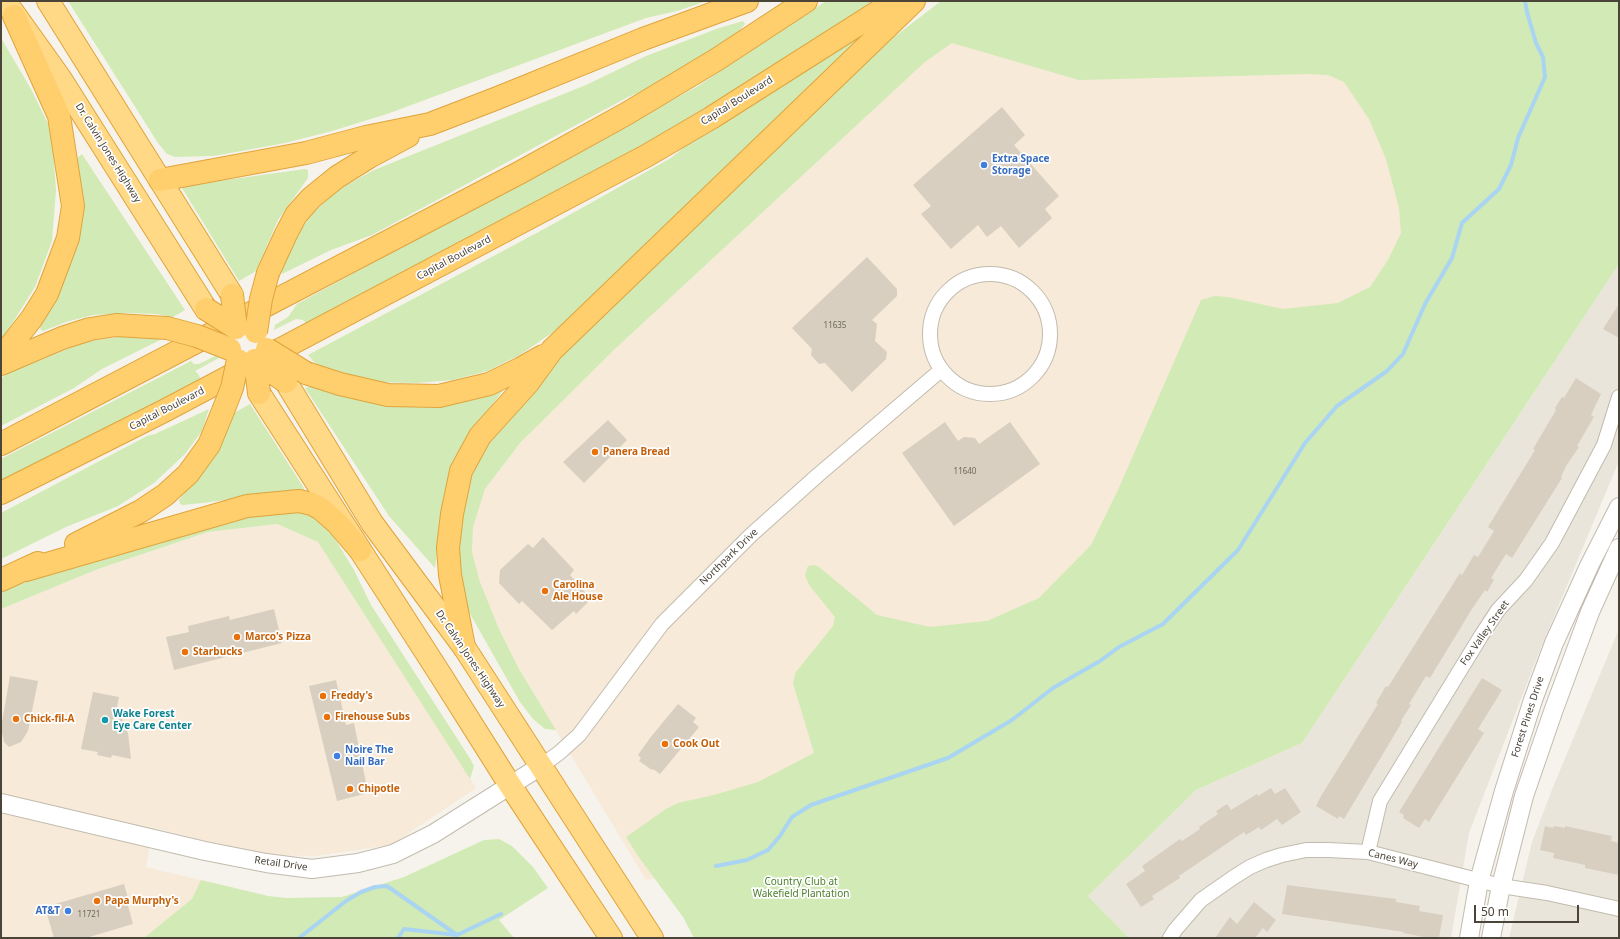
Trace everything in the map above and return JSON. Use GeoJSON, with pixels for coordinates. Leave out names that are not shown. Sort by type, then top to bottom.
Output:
{"type":"FeatureCollection","features":[{"type":"Feature","properties":{"kind":"highway"},"geometry":{"type":"LineString","coordinates":[[48,1],[232,295],[259,394],[510,785],[611,938]]}},
{"type":"Feature","properties":{"kind":"highway"},"geometry":{"type":"LineString","coordinates":[[1,580],[26,570],[141,511],[165,495],[188,474],[209,445],[223,411],[247,346],[268,273],[286,234],[296,215],[311,198],[337,177],[369,157],[430,124],[643,39],[747,1]]}},
{"type":"Feature","properties":{"kind":"highway"},"geometry":{"type":"LineString","coordinates":[[1,444],[519,173],[626,114],[716,60],[806,1]]}},
{"type":"Feature","properties":{"kind":"highway","name":"Capital Boulevard"},"geometry":{"type":"LineString","coordinates":[[1,493],[164,411],[646,156],[711,118],[895,1]]}},
{"type":"Feature","properties":{"kind":"highway"},"geometry":{"type":"LineString","coordinates":[[464,647],[450,575],[448,548],[452,514],[461,471],[480,436],[528,383],[552,350],[914,1]]}},
{"type":"Feature","properties":{"kind":"highway"},"geometry":{"type":"LineString","coordinates":[[1,358],[32,318],[47,294],[68,238],[73,206],[59,116],[9,8]]}},
{"type":"Feature","properties":{"kind":"highway","name":"Dr. Calvin Jones Highway"},"geometry":{"type":"LineString","coordinates":[[9,8],[60,78],[206,309],[286,382],[372,523],[464,647],[652,938]]}},
{"type":"Feature","properties":{"kind":"highway"},"geometry":{"type":"LineString","coordinates":[[160,180],[306,153],[366,137],[430,124]]}},
{"type":"Feature","properties":{"kind":"highway"},"geometry":{"type":"LineString","coordinates":[[1,364],[62,338],[90,330],[116,325],[167,328],[197,336],[247,346],[306,373],[340,384],[388,395],[439,396],[489,384],[520,369],[552,350]]}},
{"type":"Feature","properties":{"kind":"highway"},"geometry":{"type":"LineString","coordinates":[[26,570],[247,506],[299,501],[312,504],[321,509],[337,523],[360,550]]}},
{"type":"Feature","properties":{"kind":"street"},"geometry":{"type":"LineString","coordinates":[[988,273],[1001,274],[1026,286],[1036,295],[1043,306],[1048,319],[1050,332],[1049,346],[1045,359],[1029,380],[1018,388],[1005,393],[978,394],[953,382],[941,370],[931,349],[929,336],[930,322],[938,303],[950,288],[962,280],[974,275],[988,273]]}},
{"type":"Feature","properties":{"kind":"street","name":"Northpark Drive"},"geometry":{"type":"LineString","coordinates":[[541,766],[559,753],[579,735],[662,624],[734,551],[818,475],[941,370]]}},
{"type":"Feature","properties":{"kind":"street","name":"Fox Valley Street"},"geometry":{"type":"LineString","coordinates":[[1368,852],[1380,801],[1498,610],[1526,580],[1552,543],[1604,445],[1619,397]]}},
{"type":"Feature","properties":{"kind":"street","name":"Forest Pines Drive"},"geometry":{"type":"LineString","coordinates":[[1469,938],[1479,881],[1504,791],[1533,700],[1554,643],[1590,564],[1619,507]]}},
{"type":"Feature","properties":{"kind":"street"},"geometry":{"type":"LineString","coordinates":[[1491,938],[1501,886],[1524,796],[1590,612],[1619,548]]}},
{"type":"Feature","properties":{"kind":"street","name":"Retail Drive"},"geometry":{"type":"LineString","coordinates":[[1,803],[205,851],[266,863],[312,869],[358,863],[393,854],[432,834],[541,766]]}},
{"type":"Feature","properties":{"kind":"street","name":"Canes Way"},"geometry":{"type":"LineString","coordinates":[[1170,938],[1179,924],[1201,900],[1228,880],[1250,867],[1282,855],[1306,850],[1368,852],[1501,886],[1547,893],[1619,909]]}},
{"type":"Feature","properties":{"kind":"shaded area"},"geometry":{"type":"Polygon","coordinates":[[[1525,1],[1452,258],[716,866],[646,880],[519,669],[499,629],[480,582],[472,552],[473,527],[485,489],[520,443],[616,348],[925,62],[1001,9],[1525,1]]]}},
{"type":"Feature","properties":{"kind":"shaded area"},"geometry":{"type":"Polygon","coordinates":[[[1619,264],[1619,461],[1538,655],[1469,833],[1451,938],[1129,938],[1088,896],[1196,790],[1302,743],[1619,264]]]}},
{"type":"Feature","properties":{"kind":"shaded area"},"geometry":{"type":"Polygon","coordinates":[[[277,524],[318,542],[476,788],[391,845],[315,856],[272,855],[210,842],[155,828],[151,838],[146,867],[268,896],[290,938],[1,938],[1,609],[98,569],[208,532],[277,524]]]}},
{"type":"Feature","properties":{"kind":"shaded area"},"geometry":{"type":"Polygon","coordinates":[[[1619,629],[1619,938],[1509,938],[1532,842],[1553,787],[1619,629]]]}},
{"type":"Feature","properties":{"kind":"green space"},"geometry":{"type":"Polygon","coordinates":[[[68,1],[707,1],[677,11],[646,18],[387,114],[332,131],[285,143],[214,156],[175,157],[167,154],[158,143],[68,1]]]}},
{"type":"Feature","properties":{"kind":"green space"},"geometry":{"type":"Polygon","coordinates":[[[826,1],[877,1],[702,112],[502,223],[307,324],[303,320],[296,319],[274,330],[275,325],[288,317],[297,304],[698,86],[826,1]]]}},
{"type":"Feature","properties":{"kind":"green space","name":"Country Club at Wakefield Plantation"},"geometry":{"type":"Polygon","coordinates":[[[941,1],[1619,1],[1619,264],[1302,743],[1196,790],[1088,896],[1129,938],[694,938],[683,917],[638,856],[626,837],[666,809],[678,803],[714,795],[758,782],[814,753],[793,683],[796,672],[833,626],[835,617],[809,585],[805,575],[808,566],[814,565],[819,567],[877,615],[930,627],[987,621],[1039,598],[1091,545],[1118,490],[1201,300],[1215,296],[1228,297],[1283,309],[1338,303],[1370,287],[1388,260],[1401,233],[1399,208],[1386,159],[1369,119],[1344,82],[1328,75],[1310,74],[1079,80],[952,43],[925,62],[616,348],[520,443],[485,489],[473,527],[472,552],[480,582],[499,629],[519,669],[556,730],[545,729],[533,719],[520,702],[469,612],[461,586],[455,558],[458,502],[488,435],[539,378],[809,114],[885,44],[941,1]]]}},
{"type":"Feature","properties":{"kind":"green space"},"geometry":{"type":"Polygon","coordinates":[[[743,21],[745,24],[738,32],[718,48],[652,87],[628,97],[372,235],[331,250],[282,274],[281,268],[293,240],[314,212],[345,186],[374,170],[586,85],[646,56],[719,28],[743,21]]]}},
{"type":"Feature","properties":{"kind":"green space"},"geometry":{"type":"Polygon","coordinates":[[[865,31],[869,37],[611,281],[556,330],[520,355],[487,371],[453,380],[416,383],[374,382],[325,369],[315,363],[308,355],[546,228],[671,158],[698,136],[865,31]]]}},
{"type":"Feature","properties":{"kind":"green space"},"geometry":{"type":"Polygon","coordinates":[[[1,38],[31,89],[52,132],[56,190],[52,241],[35,287],[1,341],[1,38]]]}},
{"type":"Feature","properties":{"kind":"green space"},"geometry":{"type":"Polygon","coordinates":[[[82,154],[185,310],[173,317],[156,314],[127,313],[93,315],[66,322],[43,331],[37,326],[76,159],[82,154]]]}},
{"type":"Feature","properties":{"kind":"green space"},"geometry":{"type":"Polygon","coordinates":[[[305,169],[308,170],[308,178],[278,220],[256,271],[239,281],[182,188],[183,186],[305,169]]]}},
{"type":"Feature","properties":{"kind":"green space"},"geometry":{"type":"Polygon","coordinates":[[[139,334],[162,339],[102,369],[74,388],[1,426],[1,378],[19,366],[41,360],[83,342],[139,334]]]}},
{"type":"Feature","properties":{"kind":"green space"},"geometry":{"type":"Polygon","coordinates":[[[215,356],[219,358],[195,371],[200,378],[197,382],[1,484],[1,459],[191,361],[194,364],[199,364],[215,356]]]}},
{"type":"Feature","properties":{"kind":"green space"},"geometry":{"type":"Polygon","coordinates":[[[311,386],[344,397],[390,404],[506,386],[468,438],[451,469],[444,495],[435,568],[389,516],[305,388],[311,386]]]}},
{"type":"Feature","properties":{"kind":"green space"},"geometry":{"type":"Polygon","coordinates":[[[250,404],[304,490],[202,503],[180,504],[179,500],[200,473],[232,414],[250,404]]]}},
{"type":"Feature","properties":{"kind":"green space"},"geometry":{"type":"Polygon","coordinates":[[[209,409],[202,431],[185,454],[154,483],[118,506],[66,527],[1,559],[1,513],[147,436],[155,434],[209,409]]]}},
{"type":"Feature","properties":{"kind":"green space"},"geometry":{"type":"Polygon","coordinates":[[[296,509],[317,518],[329,529],[354,570],[371,605],[471,760],[474,766],[470,779],[318,542],[277,524],[208,532],[98,569],[1,609],[1,591],[88,560],[207,522],[296,509]]]}},
{"type":"Feature","properties":{"kind":"green space"},"geometry":{"type":"Polygon","coordinates":[[[499,839],[512,846],[533,867],[548,888],[499,920],[514,938],[144,938],[192,899],[201,880],[268,896],[286,898],[342,897],[404,877],[484,840],[499,839]]]}},
{"type":"Feature","properties":{"kind":"building","name":"Extra Space Storage"},"geometry":{"type":"Polygon","coordinates":[[[1002,107],[1025,135],[1014,145],[1059,196],[1045,209],[1052,218],[1019,248],[1001,226],[987,237],[978,225],[951,249],[921,214],[931,206],[913,185],[1002,107]]]}},
{"type":"Feature","properties":{"kind":"building"},"geometry":{"type":"Polygon","coordinates":[[[867,257],[897,289],[897,296],[872,320],[877,324],[875,341],[887,352],[886,359],[852,392],[825,363],[819,364],[811,355],[812,349],[792,328],[867,257]]]}},
{"type":"Feature","properties":{"kind":"building"},"geometry":{"type":"Polygon","coordinates":[[[1619,304],[1619,338],[1603,329],[1619,304]]]}},
{"type":"Feature","properties":{"kind":"building"},"geometry":{"type":"Polygon","coordinates":[[[1576,378],[1601,394],[1591,415],[1594,417],[1577,446],[1579,447],[1566,466],[1561,477],[1562,478],[1512,558],[1506,554],[1491,578],[1494,580],[1487,592],[1485,590],[1472,609],[1430,678],[1426,676],[1409,704],[1411,705],[1401,721],[1402,722],[1344,819],[1339,816],[1338,819],[1316,806],[1321,796],[1378,704],[1376,703],[1386,686],[1388,687],[1460,573],[1462,575],[1474,555],[1478,557],[1494,531],[1488,527],[1535,450],[1533,449],[1556,410],[1555,408],[1562,397],[1564,398],[1576,378]]]}},
{"type":"Feature","properties":{"kind":"building"},"geometry":{"type":"Polygon","coordinates":[[[608,420],[627,440],[584,483],[563,462],[608,420]]]}},
{"type":"Feature","properties":{"kind":"building"},"geometry":{"type":"Polygon","coordinates":[[[945,422],[958,441],[964,437],[975,438],[979,444],[1010,422],[1040,464],[954,526],[902,453],[945,422]]]}},
{"type":"Feature","properties":{"kind":"building","name":"Carolina Ale House"},"geometry":{"type":"Polygon","coordinates":[[[543,537],[574,570],[570,575],[591,599],[576,614],[574,611],[552,630],[522,601],[519,604],[499,583],[500,570],[528,544],[533,548],[543,537]]]}},
{"type":"Feature","properties":{"kind":"building"},"geometry":{"type":"Polygon","coordinates":[[[274,609],[282,643],[174,670],[166,637],[189,632],[188,626],[229,616],[230,620],[274,609]]]}},
{"type":"Feature","properties":{"kind":"building","name":"Chick-fil-A"},"geometry":{"type":"Polygon","coordinates":[[[10,676],[38,681],[28,731],[21,742],[9,747],[4,742],[1,728],[10,676]]]}},
{"type":"Feature","properties":{"kind":"building"},"geometry":{"type":"Polygon","coordinates":[[[1482,678],[1502,690],[1478,729],[1484,733],[1429,822],[1425,819],[1419,828],[1403,818],[1404,815],[1399,812],[1482,678]]]}},
{"type":"Feature","properties":{"kind":"building"},"geometry":{"type":"Polygon","coordinates":[[[336,680],[346,725],[354,723],[368,793],[337,801],[309,686],[336,680]]]}},
{"type":"Feature","properties":{"kind":"building","name":"Wake Forest Eye Care Center"},"geometry":{"type":"Polygon","coordinates":[[[93,692],[119,697],[117,707],[128,733],[131,759],[112,755],[111,758],[97,755],[98,752],[81,749],[93,692]]]}},
{"type":"Feature","properties":{"kind":"building","name":"Cook Out"},"geometry":{"type":"Polygon","coordinates":[[[678,704],[696,718],[693,722],[699,727],[660,774],[639,761],[641,758],[638,755],[678,704]]]}},
{"type":"Feature","properties":{"kind":"building"},"geometry":{"type":"Polygon","coordinates":[[[1271,788],[1275,794],[1285,788],[1301,812],[1282,825],[1277,819],[1261,830],[1259,827],[1246,835],[1244,832],[1179,876],[1180,878],[1152,896],[1154,899],[1141,907],[1126,884],[1145,871],[1142,866],[1180,839],[1182,841],[1200,829],[1199,827],[1218,814],[1216,811],[1227,804],[1231,810],[1257,794],[1258,796],[1271,788]]]}},
{"type":"Feature","properties":{"kind":"building"},"geometry":{"type":"Polygon","coordinates":[[[1545,826],[1565,828],[1565,826],[1612,836],[1611,841],[1619,843],[1619,875],[1585,868],[1585,865],[1553,858],[1554,853],[1540,850],[1545,826]]]}},
{"type":"Feature","properties":{"kind":"building"},"geometry":{"type":"Polygon","coordinates":[[[124,884],[133,924],[86,938],[54,938],[45,907],[124,884]]]}},
{"type":"Feature","properties":{"kind":"building"},"geometry":{"type":"Polygon","coordinates":[[[1287,885],[1396,899],[1396,902],[1420,906],[1419,911],[1443,915],[1439,938],[1424,938],[1403,933],[1404,932],[1282,914],[1287,885]]]}},
{"type":"Feature","properties":{"kind":"building"},"geometry":{"type":"Polygon","coordinates":[[[1254,902],[1276,920],[1267,932],[1263,928],[1255,938],[1215,938],[1230,917],[1237,924],[1254,902]]]}},
{"type":"Feature","properties":{"kind":"waterway"},"geometry":{"type":"LineString","coordinates":[[716,866],[747,860],[768,850],[780,836],[792,817],[811,805],[948,758],[1012,720],[1053,688],[1100,661],[1119,647],[1163,624],[1238,550],[1305,443],[1337,406],[1387,371],[1403,354],[1425,304],[1452,258],[1462,223],[1499,189],[1511,165],[1518,138],[1545,77],[1543,57],[1536,43],[1525,1]]}},
{"type":"Feature","properties":{"kind":"waterway"},"geometry":{"type":"LineString","coordinates":[[299,938],[346,901],[361,892],[375,887],[387,886],[457,935]]}},
{"type":"Feature","properties":{"kind":"waterway"},"geometry":{"type":"LineString","coordinates":[[398,938],[404,929],[457,935],[501,914]]}},
{"type":"Feature","properties":{"kind":"place","name":"Extra Space Storage"},"geometry":{"type":"Point","coordinates":[984,165]}},
{"type":"Feature","properties":{"kind":"place","name":"Panera Bread"},"geometry":{"type":"Point","coordinates":[595,452]}},
{"type":"Feature","properties":{"kind":"place","name":"Carolina Ale House"},"geometry":{"type":"Point","coordinates":[545,591]}},
{"type":"Feature","properties":{"kind":"place","name":"Marco's Pizza"},"geometry":{"type":"Point","coordinates":[237,637]}},
{"type":"Feature","properties":{"kind":"place","name":"Starbucks"},"geometry":{"type":"Point","coordinates":[185,652]}},
{"type":"Feature","properties":{"kind":"place","name":"Freddy's"},"geometry":{"type":"Point","coordinates":[323,696]}},
{"type":"Feature","properties":{"kind":"place","name":"Firehouse Subs"},"geometry":{"type":"Point","coordinates":[327,717]}},
{"type":"Feature","properties":{"kind":"place","name":"Chick-fil-A"},"geometry":{"type":"Point","coordinates":[16,719]}},
{"type":"Feature","properties":{"kind":"place","name":"Wake Forest Eye Care Center"},"geometry":{"type":"Point","coordinates":[105,720]}},
{"type":"Feature","properties":{"kind":"place","name":"Cook Out"},"geometry":{"type":"Point","coordinates":[665,744]}},
{"type":"Feature","properties":{"kind":"place","name":"Noire The Nail Bar"},"geometry":{"type":"Point","coordinates":[337,756]}},
{"type":"Feature","properties":{"kind":"place","name":"Chipotle"},"geometry":{"type":"Point","coordinates":[350,789]}},
{"type":"Feature","properties":{"kind":"place","name":"Papa Murphy's"},"geometry":{"type":"Point","coordinates":[97,901]}},
{"type":"Feature","properties":{"kind":"place","name":"AT&T"},"geometry":{"type":"Point","coordinates":[68,911]}}]}
